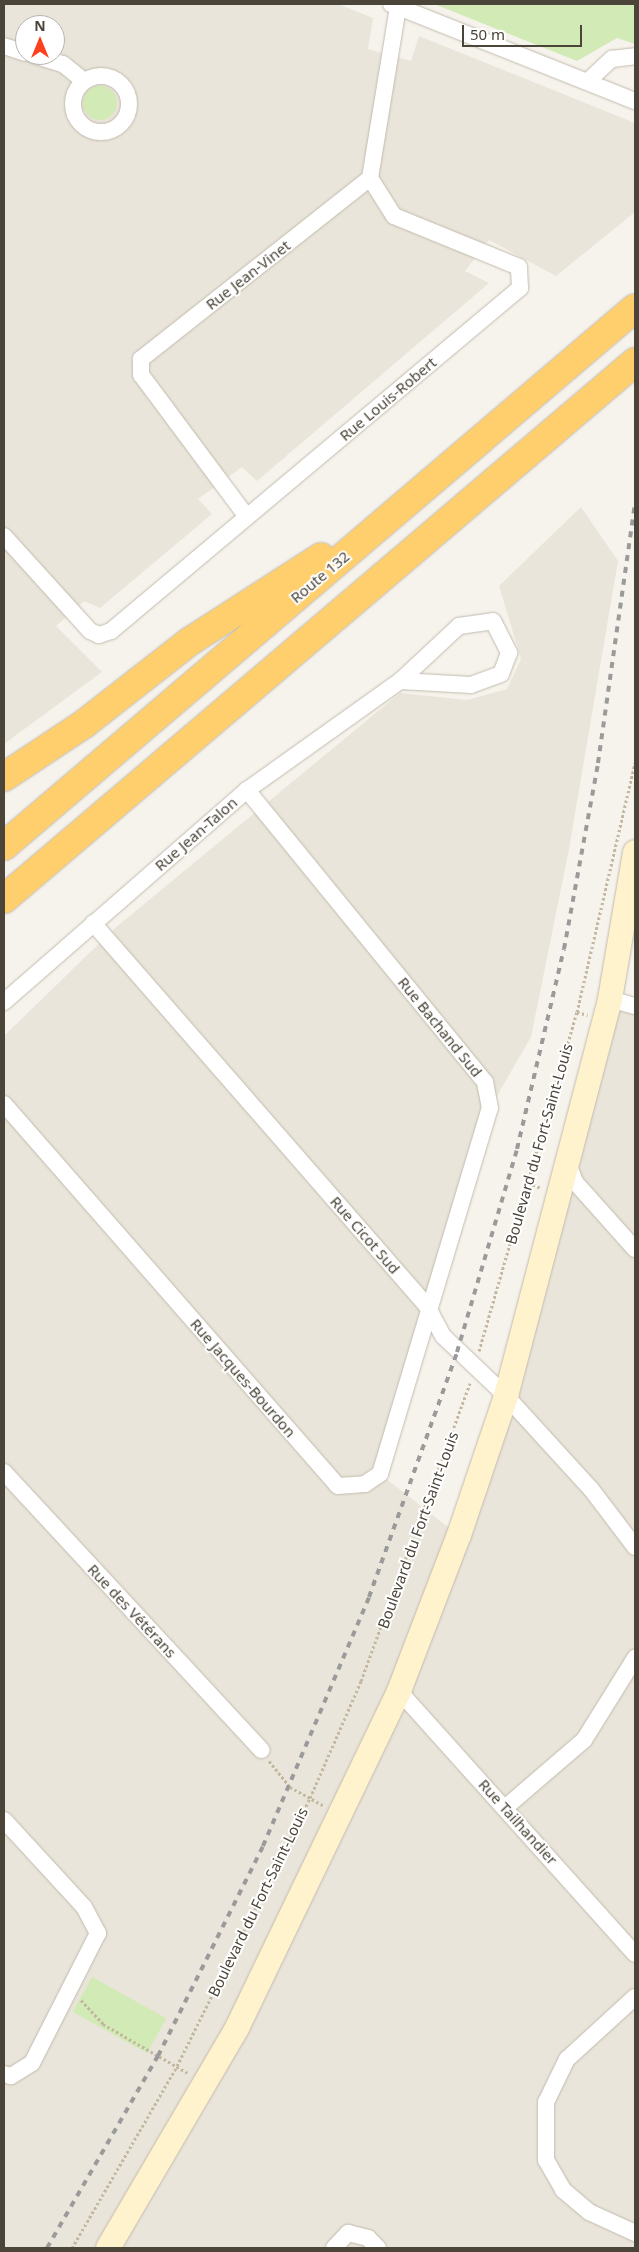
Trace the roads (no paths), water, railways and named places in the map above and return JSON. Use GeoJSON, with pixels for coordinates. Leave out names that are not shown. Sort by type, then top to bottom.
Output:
{"type":"FeatureCollection","features":[{"type":"Feature","properties":{"kind":"highway","name":"Route 132"},"geometry":{"type":"LineString","coordinates":[[4,846],[635,308]]}},
{"type":"Feature","properties":{"kind":"highway"},"geometry":{"type":"LineString","coordinates":[[4,899],[635,362]]}},
{"type":"Feature","properties":{"kind":"highway"},"geometry":{"type":"LineString","coordinates":[[4,777],[84,724],[189,642],[413,498]]}},
{"type":"Feature","properties":{"kind":"street"},"geometry":{"type":"LineString","coordinates":[[370,178],[394,5],[635,100]]}},
{"type":"Feature","properties":{"kind":"street"},"geometry":{"type":"LineString","coordinates":[[588,82],[612,59],[635,56]]}},
{"type":"Feature","properties":{"kind":"street"},"geometry":{"type":"LineString","coordinates":[[64,65],[84,81]]}},
{"type":"Feature","properties":{"kind":"street","name":"Rue Jean-Vinet"},"geometry":{"type":"LineString","coordinates":[[247,517],[141,375],[141,360],[370,178]]}},
{"type":"Feature","properties":{"kind":"street","name":"Rue Louis-Robert"},"geometry":{"type":"LineString","coordinates":[[4,536],[99,635],[111,631],[520,288],[519,267],[394,216],[370,178]]}},
{"type":"Feature","properties":{"kind":"street","name":"Rue Jean-Talon"},"geometry":{"type":"LineString","coordinates":[[4,1002],[92,923],[247,790],[400,682],[459,626],[494,621],[509,653],[501,674],[470,685],[400,682]]}},
{"type":"Feature","properties":{"kind":"street","name":"Rue Bachand Sud"},"geometry":{"type":"LineString","coordinates":[[247,790],[485,1082],[490,1108],[427,1306]]}},
{"type":"Feature","properties":{"kind":"street","name":"Boulevard du Fort-Saint-Louis"},"geometry":{"type":"LineString","coordinates":[[108,2248],[237,2028],[399,1691],[506,1396],[566,1160],[610,999],[635,852]]}},
{"type":"Feature","properties":{"kind":"street","name":"Rue Cicot Sud"},"geometry":{"type":"LineString","coordinates":[[92,923],[427,1306],[443,1336],[506,1396],[590,1489],[635,1547]]}},
{"type":"Feature","properties":{"kind":"street"},"geometry":{"type":"LineString","coordinates":[[610,999],[635,1006]]}},
{"type":"Feature","properties":{"kind":"street","name":"Rue Jacques-Bourdon"},"geometry":{"type":"LineString","coordinates":[[4,1104],[338,1486],[365,1484],[380,1474],[427,1306]]}},
{"type":"Feature","properties":{"kind":"street"},"geometry":{"type":"LineString","coordinates":[[566,1160],[576,1182],[635,1249]]}},
{"type":"Feature","properties":{"kind":"street","name":"Rue des Vétérans"},"geometry":{"type":"LineString","coordinates":[[4,1472],[261,1750]]}},
{"type":"Feature","properties":{"kind":"street"},"geometry":{"type":"LineString","coordinates":[[506,1807],[584,1740],[635,1658]]}},
{"type":"Feature","properties":{"kind":"street","name":"Rue Tailhandier"},"geometry":{"type":"LineString","coordinates":[[399,1691],[506,1807],[635,1954]]}},
{"type":"Feature","properties":{"kind":"street"},"geometry":{"type":"LineString","coordinates":[[4,1820],[96,1924],[96,1943],[32,2063],[11,2076],[4,2074]]}},
{"type":"Feature","properties":{"kind":"street"},"geometry":{"type":"LineString","coordinates":[[635,1997],[566,2059],[546,2102],[546,2160],[563,2190],[589,2212],[635,2233]]}},
{"type":"Feature","properties":{"kind":"street"},"geometry":{"type":"LineString","coordinates":[[334,2248],[348,2233],[368,2238],[378,2248]]}},
{"type":"Feature","properties":{"kind":"railway"},"geometry":{"type":"LineString","coordinates":[[47,2248],[158,2056],[263,1846],[369,1597],[457,1352],[517,1149],[564,949],[598,763],[635,504]]}}]}
